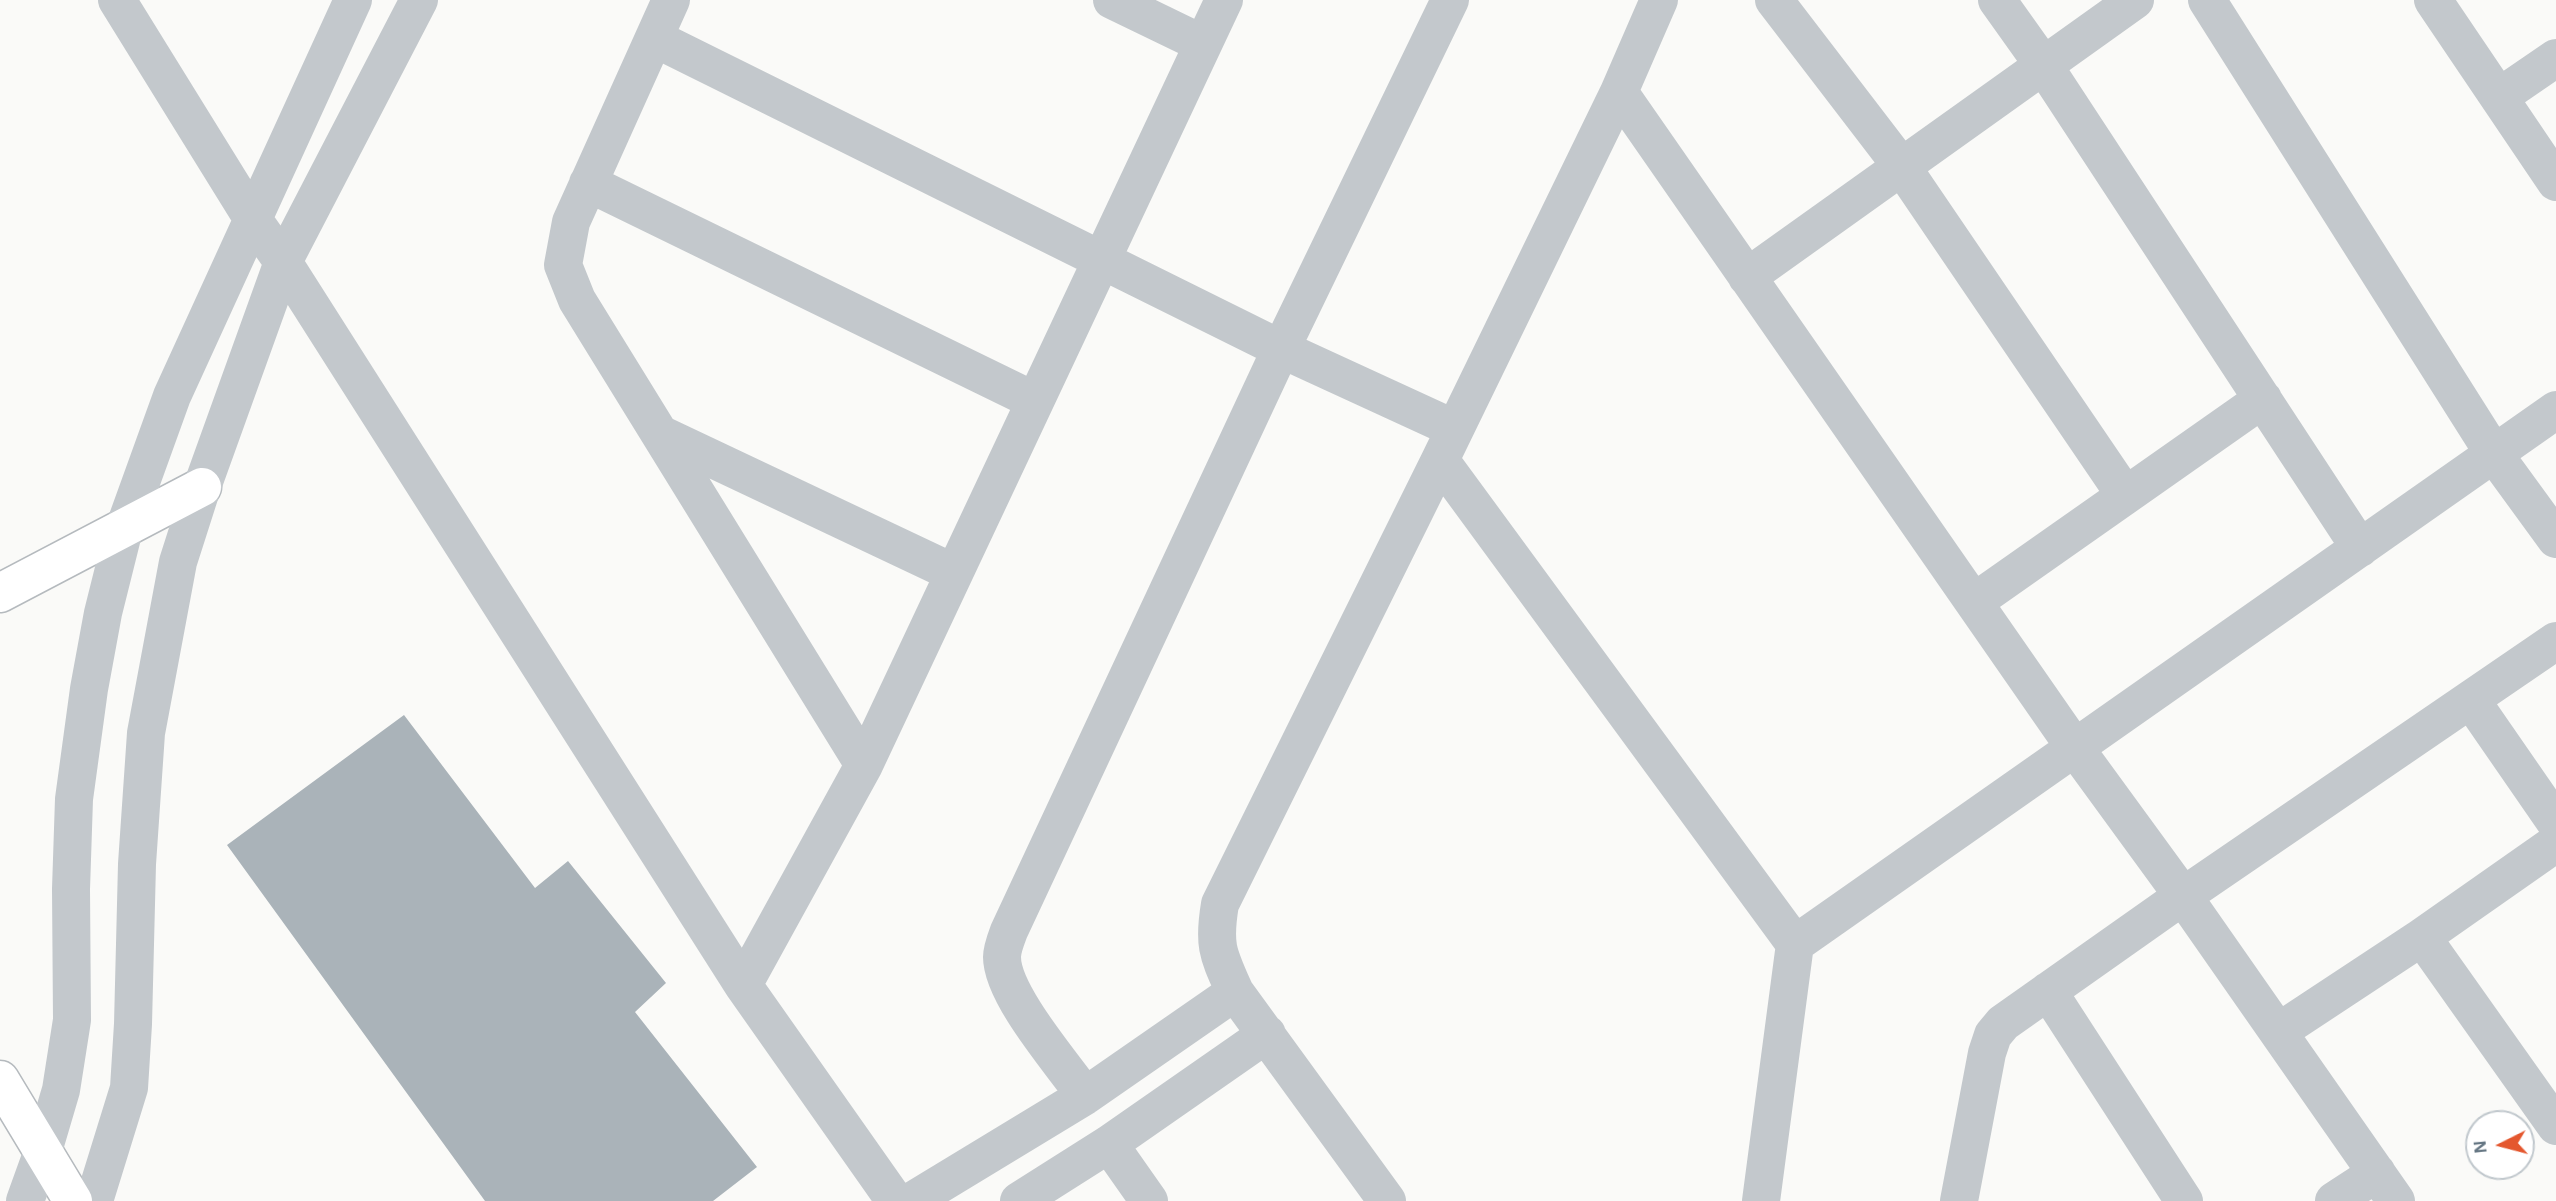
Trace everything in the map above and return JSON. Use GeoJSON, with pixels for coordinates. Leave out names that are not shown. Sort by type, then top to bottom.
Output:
{"type":"FeatureCollection","features":[{"type":"Feature","properties":{"kind":"main road"},"geometry":{"type":"LineString","coordinates":[[0,593],[202,487]]}},
{"type":"Feature","properties":{"kind":"main road"},"geometry":{"type":"LineString","coordinates":[[0,1080],[73,1201]]}},
{"type":"Feature","properties":{"kind":"street"},"geometry":{"type":"LineString","coordinates":[[117,0],[252,218],[283,262],[743,985],[895,1201]]}},
{"type":"Feature","properties":{"kind":"street"},"geometry":{"type":"LineString","coordinates":[[25,1201],[61,1090],[72,1020],[71,889],[76,785],[103,613],[124,529],[172,396],[352,0]]}},
{"type":"Feature","properties":{"kind":"street"},"geometry":{"type":"LineString","coordinates":[[671,0],[570,222],[563,265],[577,300],[863,765]]}},
{"type":"Feature","properties":{"kind":"street"},"geometry":{"type":"LineString","coordinates":[[1112,0],[1203,44]]}},
{"type":"Feature","properties":{"kind":"street"},"geometry":{"type":"LineString","coordinates":[[743,985],[863,765],[1224,0]]}},
{"type":"Feature","properties":{"kind":"street"},"geometry":{"type":"LineString","coordinates":[[1085,1096],[1015,999],[1005,978],[1002,956],[1014,918],[1281,349],[1450,0]]}},
{"type":"Feature","properties":{"kind":"street"},"geometry":{"type":"LineString","coordinates":[[1387,1201],[1235,992],[1219,955],[1216,932],[1220,904],[1619,92],[1659,0]]}},
{"type":"Feature","properties":{"kind":"street"},"geometry":{"type":"LineString","coordinates":[[1774,0],[1902,167],[2125,495]]}},
{"type":"Feature","properties":{"kind":"street"},"geometry":{"type":"LineString","coordinates":[[1997,0],[2044,66],[2360,548]]}},
{"type":"Feature","properties":{"kind":"street"},"geometry":{"type":"LineString","coordinates":[[1747,277],[2136,0]]}},
{"type":"Feature","properties":{"kind":"street"},"geometry":{"type":"LineString","coordinates":[[2207,0],[2494,454],[2556,540]]}},
{"type":"Feature","properties":{"kind":"street"},"geometry":{"type":"LineString","coordinates":[[2433,0],[2556,182]]}},
{"type":"Feature","properties":{"kind":"street"},"geometry":{"type":"LineString","coordinates":[[94,1201],[129,1088],[137,864],[146,733],[178,562],[202,487],[283,262],[413,4]]}},
{"type":"Feature","properties":{"kind":"street"},"geometry":{"type":"LineString","coordinates":[[654,38],[1281,349],[1448,444],[1795,944],[1760,1201]]}},
{"type":"Feature","properties":{"kind":"street"},"geometry":{"type":"LineString","coordinates":[[2499,97],[2556,58]]}},
{"type":"Feature","properties":{"kind":"street"},"geometry":{"type":"LineString","coordinates":[[1619,92],[2075,748],[2183,896],[2386,1187],[2334,1201]]}},
{"type":"Feature","properties":{"kind":"street"},"geometry":{"type":"LineString","coordinates":[[588,183],[1035,401]]}},
{"type":"Feature","properties":{"kind":"street"},"geometry":{"type":"LineString","coordinates":[[1974,602],[2263,399]]}},
{"type":"Feature","properties":{"kind":"street"},"geometry":{"type":"LineString","coordinates":[[1795,944],[2556,410]]}},
{"type":"Feature","properties":{"kind":"street"},"geometry":{"type":"LineString","coordinates":[[660,434],[954,573]]}},
{"type":"Feature","properties":{"kind":"street"},"geometry":{"type":"LineString","coordinates":[[1963,1198],[1987,1054],[1993,1035],[2003,1023],[2183,896],[2556,641]]}},
{"type":"Feature","properties":{"kind":"street"},"geometry":{"type":"LineString","coordinates":[[2471,699],[2556,822]]}},
{"type":"Feature","properties":{"kind":"street"},"geometry":{"type":"LineString","coordinates":[[2278,1032],[2423,937],[2556,843]]}},
{"type":"Feature","properties":{"kind":"street"},"geometry":{"type":"LineString","coordinates":[[2423,937],[2556,1126]]}},
{"type":"Feature","properties":{"kind":"street"},"geometry":{"type":"LineString","coordinates":[[2048,991],[2184,1201]]}},
{"type":"Feature","properties":{"kind":"street"},"geometry":{"type":"LineString","coordinates":[[912,1201],[1085,1096],[1235,992]]}},
{"type":"Feature","properties":{"kind":"street"},"geometry":{"type":"LineString","coordinates":[[1019,1201],[1109,1144],[1267,1034]]}},
{"type":"Feature","properties":{"kind":"street"},"geometry":{"type":"LineString","coordinates":[[1109,1144],[1149,1201]]}},
{"type":"Feature","properties":{"kind":"building"},"geometry":{"type":"Polygon","coordinates":[[[404,715],[535,888],[568,861],[666,983],[635,1012],[757,1167],[713,1201],[485,1201],[227,845],[404,715]]]}}]}
